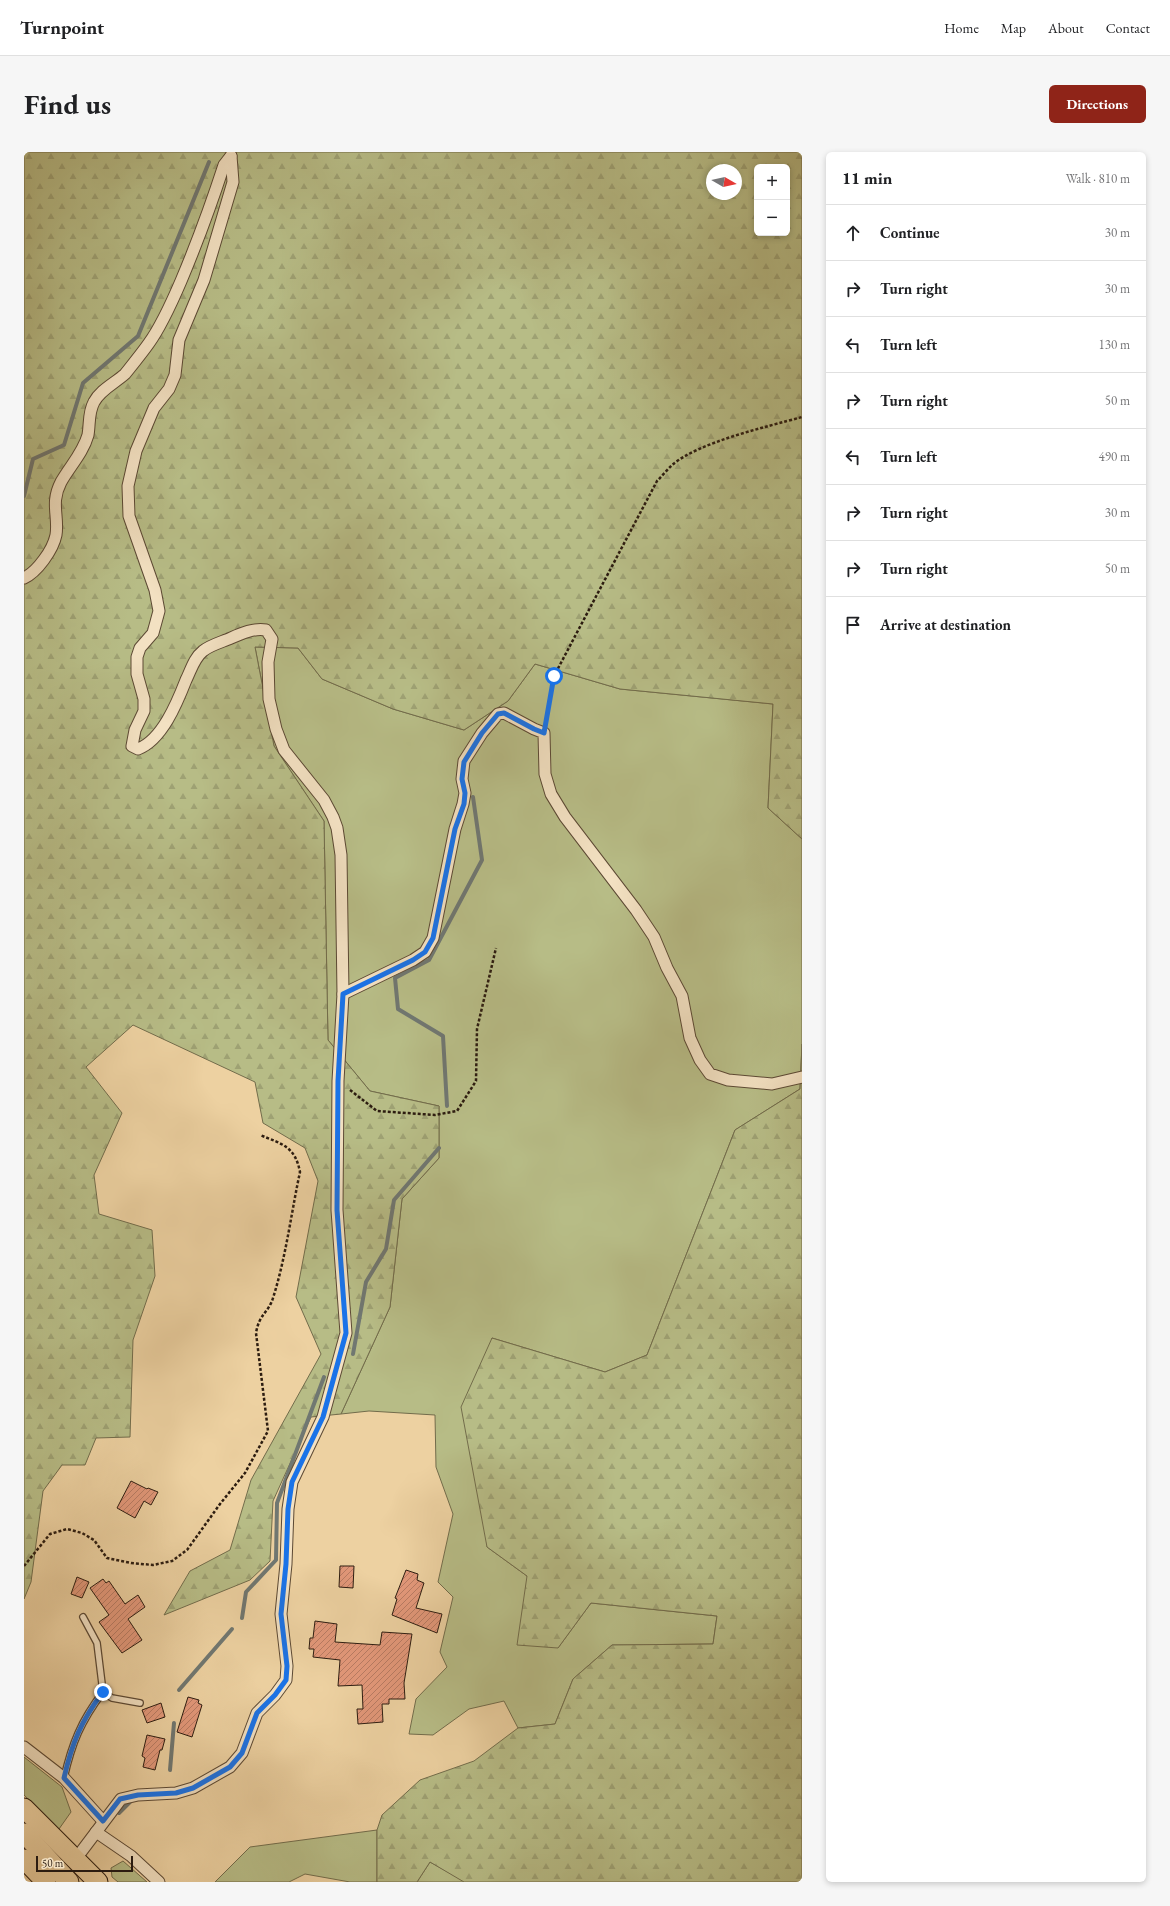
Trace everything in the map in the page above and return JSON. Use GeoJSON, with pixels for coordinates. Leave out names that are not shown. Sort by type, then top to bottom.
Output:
{"type":"FeatureCollection","features":[{"type":"Feature","properties":{"kind":"highway"},"geometry":{"type":"LineString","coordinates":[[24,1808],[98,1882]]}},
{"type":"Feature","properties":{"kind":"highway"},"geometry":{"type":"LineString","coordinates":[[24,1833],[69,1882]]}},
{"type":"Feature","properties":{"kind":"highway"},"geometry":{"type":"LineString","coordinates":[[24,1859],[46,1882]]}},
{"type":"Feature","properties":{"kind":"street"},"geometry":{"type":"LineString","coordinates":[[24,578],[28,576],[43,560],[56,535],[54,508],[56,495],[61,482],[81,452],[88,434],[90,414],[94,401],[124,374],[150,342],[172,301],[199,238],[224,165],[231,156],[233,182],[204,280],[179,340],[176,375],[169,389],[154,408],[136,451],[128,486],[129,516],[155,590],[159,610],[153,633],[140,648],[137,657],[137,674],[144,700],[144,711],[135,730],[132,746],[138,749],[154,739],[178,701],[195,660],[203,651],[242,633],[260,629],[266,630],[272,639],[268,662],[269,699],[276,729],[284,750],[324,800],[337,828],[341,855],[343,994],[338,1081],[337,1210],[346,1333],[323,1417],[292,1482],[288,1509],[286,1564],[281,1614],[287,1666],[286,1680],[275,1695],[257,1713],[242,1753],[230,1767],[193,1788],[176,1793],[138,1795],[120,1799],[81,1852]]}},
{"type":"Feature","properties":{"kind":"street"},"geometry":{"type":"LineString","coordinates":[[343,994],[413,960],[425,952],[433,938],[455,829],[464,804],[465,793],[462,779],[464,762],[482,733],[498,714],[504,713],[544,733],[545,774],[551,794],[565,817],[636,910],[654,937],[667,968],[682,996],[690,1038],[700,1060],[710,1074],[728,1080],[772,1084],[802,1077]]}},
{"type":"Feature","properties":{"kind":"street"},"geometry":{"type":"LineString","coordinates":[[24,1747],[64,1778],[103,1821]]}},
{"type":"Feature","properties":{"kind":"street"},"geometry":{"type":"LineString","coordinates":[[96,1832],[131,1856],[159,1882]]}},
{"type":"Feature","properties":{"kind":"lane"},"geometry":{"type":"LineString","coordinates":[[64,1778],[72,1745],[92,1706],[103,1692],[97,1643],[83,1617]]}},
{"type":"Feature","properties":{"kind":"lane"},"geometry":{"type":"LineString","coordinates":[[103,1692],[112,1698],[140,1703]]}},
{"type":"Feature","properties":{"kind":"path"},"geometry":{"type":"LineString","coordinates":[[544,733],[554,676],[657,481],[672,465],[690,453],[730,438],[802,417]]}},
{"type":"Feature","properties":{"kind":"path"},"geometry":{"type":"LineString","coordinates":[[338,1081],[377,1111],[435,1115],[457,1111],[476,1081],[477,1029],[496,948]]}},
{"type":"Feature","properties":{"kind":"path"},"geometry":{"type":"LineString","coordinates":[[24,1566],[50,1534],[67,1529],[82,1532],[94,1540],[107,1558],[131,1563],[153,1565],[172,1561],[187,1550],[220,1504],[245,1473],[268,1431],[256,1333],[258,1322],[273,1300],[283,1259],[300,1172],[297,1160],[288,1147],[260,1135]]}},
{"type":"Feature","properties":{"kind":"green space"},"geometry":{"type":"Polygon","coordinates":[[[24,152],[802,152],[802,839],[768,808],[773,704],[620,689],[535,664],[508,701],[464,730],[393,709],[322,679],[298,648],[255,647],[274,746],[324,821],[328,1040],[370,1091],[439,1106],[439,1158],[402,1199],[390,1307],[341,1414],[311,1417],[273,1501],[270,1561],[250,1580],[164,1615],[190,1571],[230,1550],[251,1480],[321,1354],[296,1297],[318,1181],[305,1148],[263,1123],[255,1082],[133,1025],[86,1067],[122,1113],[94,1175],[99,1214],[152,1230],[155,1276],[133,1340],[130,1437],[96,1438],[85,1465],[62,1465],[43,1491],[31,1582],[24,1599],[24,152]]]}},
{"type":"Feature","properties":{"kind":"green space"},"geometry":{"type":"Polygon","coordinates":[[[255,647],[298,648],[322,679],[393,709],[464,730],[508,701],[535,664],[620,689],[773,704],[768,808],[802,839],[802,1044],[800,1089],[735,1130],[647,1355],[605,1372],[492,1338],[487,1547],[527,1576],[558,1648],[591,1603],[717,1616],[713,1644],[612,1645],[573,1679],[555,1724],[518,1728],[504,1701],[469,1709],[433,1735],[409,1734],[416,1699],[447,1667],[440,1652],[453,1597],[438,1582],[453,1514],[436,1467],[435,1415],[369,1411],[341,1414],[390,1307],[402,1199],[439,1158],[439,1106],[370,1091],[328,1040],[324,821],[274,746],[255,647]]]}},
{"type":"Feature","properties":{"kind":"green space"},"geometry":{"type":"Polygon","coordinates":[[[802,1044],[802,1882],[464,1882],[430,1862],[417,1882],[377,1882],[377,1830],[382,1815],[420,1780],[474,1761],[518,1728],[555,1724],[573,1679],[612,1645],[713,1644],[717,1616],[591,1603],[558,1648],[517,1645],[527,1576],[487,1547],[461,1407],[492,1338],[605,1372],[647,1355],[735,1130],[800,1089],[802,1044]]]}},
{"type":"Feature","properties":{"kind":"green space"},"geometry":{"type":"Polygon","coordinates":[[[24,1757],[62,1787],[71,1812],[59,1829],[24,1795],[24,1757]]]}},
{"type":"Feature","properties":{"kind":"green space"},"geometry":{"type":"Polygon","coordinates":[[[377,1830],[377,1882],[350,1882],[305,1874],[289,1882],[215,1882],[250,1847],[377,1830]]]}},
{"type":"Feature","properties":{"kind":"green space"},"geometry":{"type":"Polygon","coordinates":[[[123,1861],[147,1882],[118,1882],[112,1877],[111,1868],[123,1861]]]}},
{"type":"Feature","properties":{"kind":"green space"},"geometry":{"type":"Polygon","coordinates":[[[430,1862],[464,1881],[464,1882],[417,1882],[430,1862]]]}},
{"type":"Feature","properties":{"kind":"building"},"geometry":{"type":"Polygon","coordinates":[[[131,1481],[147,1489],[148,1488],[158,1492],[151,1505],[144,1501],[135,1518],[117,1508],[131,1481]]]}},
{"type":"Feature","properties":{"kind":"building"},"geometry":{"type":"Polygon","coordinates":[[[340,1566],[354,1566],[353,1588],[339,1587],[340,1566]]]}},
{"type":"Feature","properties":{"kind":"building"},"geometry":{"type":"Polygon","coordinates":[[[406,1570],[418,1574],[417,1580],[424,1583],[416,1608],[442,1614],[437,1633],[392,1615],[397,1599],[395,1598],[406,1570]]]}},
{"type":"Feature","properties":{"kind":"building"},"geometry":{"type":"Polygon","coordinates":[[[77,1577],[89,1582],[82,1598],[71,1594],[77,1577]]]}},
{"type":"Feature","properties":{"kind":"building"},"geometry":{"type":"Polygon","coordinates":[[[103,1579],[106,1583],[109,1581],[125,1604],[138,1595],[145,1607],[128,1619],[142,1640],[122,1653],[99,1622],[109,1615],[90,1588],[103,1579]]]}},
{"type":"Feature","properties":{"kind":"building"},"geometry":{"type":"Polygon","coordinates":[[[315,1621],[337,1624],[335,1642],[380,1645],[382,1632],[412,1634],[404,1683],[405,1699],[389,1699],[389,1704],[382,1704],[383,1722],[358,1724],[357,1709],[363,1709],[362,1685],[338,1686],[340,1660],[313,1657],[314,1649],[309,1649],[310,1638],[313,1638],[315,1621]]]}},
{"type":"Feature","properties":{"kind":"building"},"geometry":{"type":"Polygon","coordinates":[[[188,1697],[199,1700],[198,1703],[202,1705],[192,1737],[177,1732],[188,1697]]]}},
{"type":"Feature","properties":{"kind":"building"},"geometry":{"type":"Polygon","coordinates":[[[161,1703],[165,1717],[147,1723],[142,1710],[161,1703]]]}},
{"type":"Feature","properties":{"kind":"building"},"geometry":{"type":"Polygon","coordinates":[[[147,1735],[165,1739],[162,1750],[160,1750],[155,1770],[143,1767],[145,1758],[142,1756],[147,1735]]]}},
{"type":"Feature","properties":{"kind":"waterway"},"geometry":{"type":"LineString","coordinates":[[24,496],[33,459],[64,445],[83,383],[138,336],[209,162]]}},
{"type":"Feature","properties":{"kind":"waterway"},"geometry":{"type":"LineString","coordinates":[[447,1106],[443,1036],[398,1009],[395,978],[429,960],[482,860],[473,797]]}},
{"type":"Feature","properties":{"kind":"waterway"},"geometry":{"type":"LineString","coordinates":[[353,1354],[366,1282],[386,1249],[394,1200],[439,1148]]}},
{"type":"Feature","properties":{"kind":"waterway"},"geometry":{"type":"LineString","coordinates":[[242,1618],[246,1592],[276,1560],[277,1503],[324,1377]]}},
{"type":"Feature","properties":{"kind":"waterway"},"geometry":{"type":"LineString","coordinates":[[179,1690],[232,1629]]}},
{"type":"Feature","properties":{"kind":"waterway"},"geometry":{"type":"LineString","coordinates":[[170,1770],[174,1723]]}},
{"type":"Feature","properties":{"kind":"waterway"},"geometry":{"type":"LineString","coordinates":[[119,1813],[130,1802]]}},
{"type":"Feature","properties":{"kind":"route"},"geometry":{"type":"LineString","coordinates":[[103,1692],[92,1706],[72,1745],[64,1778],[103,1821],[120,1799],[138,1795],[176,1793],[193,1788],[230,1767],[242,1753],[257,1713],[275,1695],[286,1680],[287,1666],[281,1614],[286,1564],[288,1509],[292,1482],[323,1417],[346,1333],[337,1210],[338,1081],[343,994],[400,968],[425,952],[433,938],[455,829],[464,804],[465,793],[462,779],[464,762],[482,733],[498,714],[504,713],[544,733],[548,701],[554,676]]}}]}
